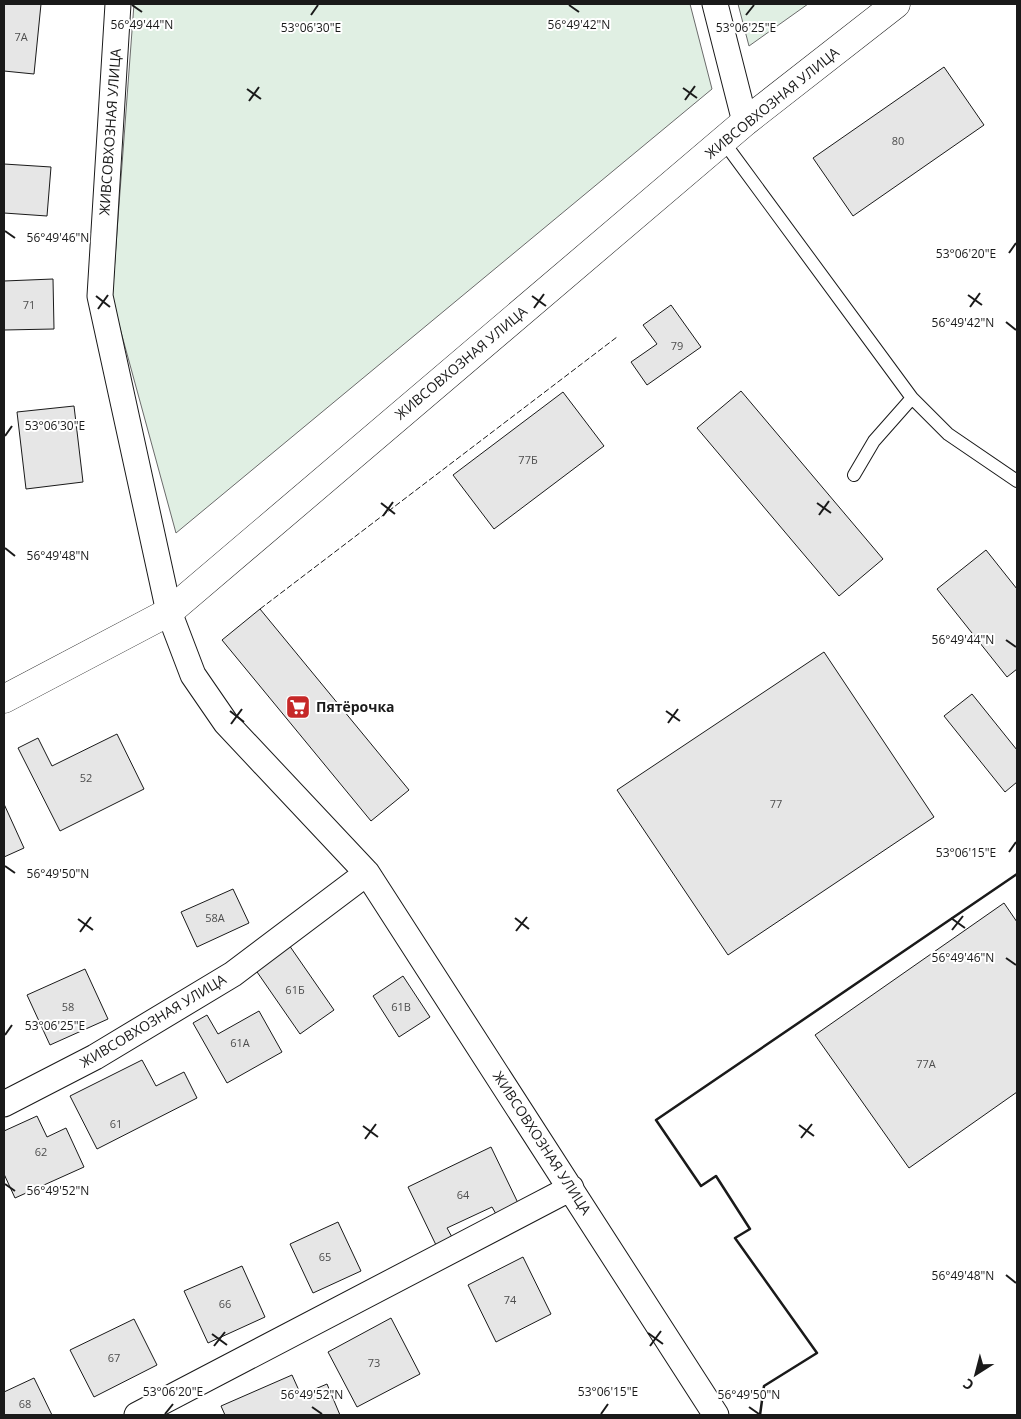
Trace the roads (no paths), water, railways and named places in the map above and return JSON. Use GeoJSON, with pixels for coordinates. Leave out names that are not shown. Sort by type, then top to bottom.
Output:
{"type":"FeatureCollection","features":[{"type":"Feature","properties":{"kind":"street","name":"ЖИВСОВХОЗНАЯ УЛИЦА"},"geometry":{"type":"LineString","coordinates":[[118,4],[100,296],[169,612],[193,675],[226,723],[367,873],[716,1415]]}},
{"type":"Feature","properties":{"kind":"street"},"geometry":{"type":"LineString","coordinates":[[715,4],[745,122]]}},
{"type":"Feature","properties":{"kind":"street","name":"ЖИВСОВХОЗНАЯ УЛИЦА"},"geometry":{"type":"LineString","coordinates":[[4,699],[169,612],[745,122],[896,4]]}},
{"type":"Feature","properties":{"kind":"street","name":"ЖИВСОВХОЗНАЯ УЛИЦА"},"geometry":{"type":"LineString","coordinates":[[4,1104],[95,1056],[233,974],[367,873]]}},
{"type":"Feature","properties":{"kind":"street"},"geometry":{"type":"LineString","coordinates":[[136,1415],[571,1188]]}},
{"type":"Feature","properties":{"kind":"lane"},"geometry":{"type":"LineString","coordinates":[[723,141],[912,398],[948,434],[1017,481]]}},
{"type":"Feature","properties":{"kind":"lane"},"geometry":{"type":"LineString","coordinates":[[854,475],[874,441],[912,398]]}},
{"type":"Feature","properties":{"kind":"place","name":"Пятёрочка"},"geometry":{"type":"Point","coordinates":[298,707]}}]}
